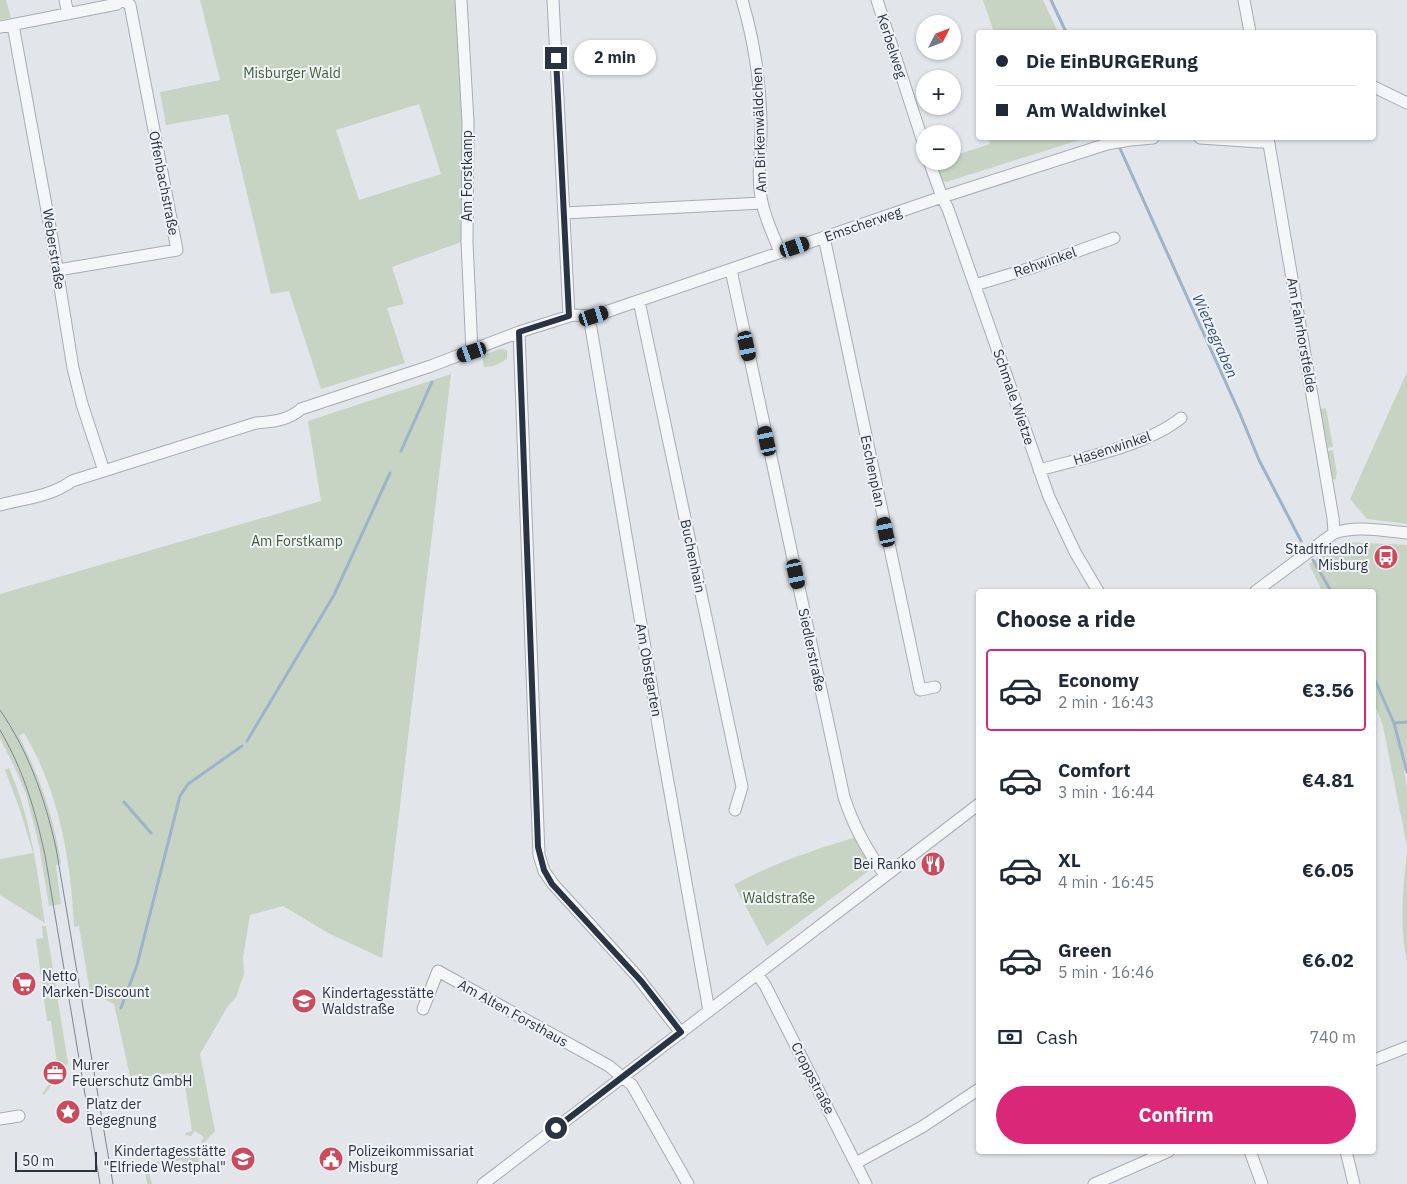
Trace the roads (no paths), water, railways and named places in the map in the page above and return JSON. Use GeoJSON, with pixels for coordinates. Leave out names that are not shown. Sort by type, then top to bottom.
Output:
{"type":"FeatureCollection","features":[{"type":"Feature","properties":{"kind":"street"},"geometry":{"type":"LineString","coordinates":[[65,0],[68,14]]}},
{"type":"Feature","properties":{"kind":"street"},"geometry":{"type":"LineString","coordinates":[[0,27],[117,4],[122,0]]}},
{"type":"Feature","properties":{"kind":"street","name":"Offenbachstraße"},"geometry":{"type":"LineString","coordinates":[[58,270],[177,250],[130,5],[122,0]]}},
{"type":"Feature","properties":{"kind":"street","name":"Am Forstkamp"},"geometry":{"type":"LineString","coordinates":[[461,0],[468,122],[467,242],[472,352]]}},
{"type":"Feature","properties":{"kind":"street"},"geometry":{"type":"LineString","coordinates":[[552,0],[569,316]]}},
{"type":"Feature","properties":{"kind":"street","name":"Am Birkenwäldchen"},"geometry":{"type":"LineString","coordinates":[[742,0],[752,39],[759,84],[761,122],[760,183],[762,202],[780,252]]}},
{"type":"Feature","properties":{"kind":"street","name":"Kerbelweg"},"geometry":{"type":"LineString","coordinates":[[878,0],[918,125]]}},
{"type":"Feature","properties":{"kind":"street"},"geometry":{"type":"LineString","coordinates":[[1244,0],[1250,30]]}},
{"type":"Feature","properties":{"kind":"street","name":"Weberstraße"},"geometry":{"type":"LineString","coordinates":[[13,25],[58,270],[73,368],[82,404],[104,471]]}},
{"type":"Feature","properties":{"kind":"street"},"geometry":{"type":"LineString","coordinates":[[1376,88],[1407,103]]}},
{"type":"Feature","properties":{"kind":"street","name":"Emscherweg"},"geometry":{"type":"LineString","coordinates":[[519,332],[578,314],[594,316],[942,197],[1126,140]]}},
{"type":"Feature","properties":{"kind":"street"},"geometry":{"type":"LineString","coordinates":[[1230,140],[1260,142],[1265,140]]}},
{"type":"Feature","properties":{"kind":"street","name":"Am Fahrhorstfelde"},"geometry":{"type":"LineString","coordinates":[[1268,140],[1331,505],[1334,533]]}},
{"type":"Feature","properties":{"kind":"street"},"geometry":{"type":"LineString","coordinates":[[932,170],[942,197]]}},
{"type":"Feature","properties":{"kind":"street","name":"Schmale Wietze"},"geometry":{"type":"LineString","coordinates":[[942,197],[948,209],[1039,470],[1060,523],[1097,589]]}},
{"type":"Feature","properties":{"kind":"street","name":"Am Birkenwäldchen"},"geometry":{"type":"LineString","coordinates":[[564,213],[762,202]]}},
{"type":"Feature","properties":{"kind":"street","name":"Eschenplan"},"geometry":{"type":"LineString","coordinates":[[824,237],[920,690],[935,687]]}},
{"type":"Feature","properties":{"kind":"street","name":"Rehwinkel"},"geometry":{"type":"LineString","coordinates":[[975,285],[1034,267],[1114,238]]}},
{"type":"Feature","properties":{"kind":"street","name":"Siedlerstraße"},"geometry":{"type":"LineString","coordinates":[[731,270],[844,797],[849,814],[860,836],[885,875]]}},
{"type":"Feature","properties":{"kind":"street","name":"Buchenhain"},"geometry":{"type":"LineString","coordinates":[[639,301],[742,787],[735,810]]}},
{"type":"Feature","properties":{"kind":"street","name":"Am Obstgarten"},"geometry":{"type":"LineString","coordinates":[[591,328],[662,748],[709,1011]]}},
{"type":"Feature","properties":{"kind":"street"},"geometry":{"type":"LineString","coordinates":[[0,505],[31,499],[60,490],[72,482],[104,471],[256,423],[272,422],[295,414],[301,408],[472,352],[519,332],[539,855],[544,870],[552,884],[642,982],[681,1032]]}},
{"type":"Feature","properties":{"kind":"street","name":"Hasenwinkel"},"geometry":{"type":"LineString","coordinates":[[1039,470],[1140,440],[1168,428],[1181,418]]}},
{"type":"Feature","properties":{"kind":"street"},"geometry":{"type":"LineString","coordinates":[[1259,589],[1334,533],[1361,528],[1407,533]]}},
{"type":"Feature","properties":{"kind":"street"},"geometry":{"type":"LineString","coordinates":[[483,1184],[976,806]]}},
{"type":"Feature","properties":{"kind":"street","name":"Am Alten Forsthaus"},"geometry":{"type":"LineString","coordinates":[[423,1009],[438,972],[609,1066],[623,1078]]}},
{"type":"Feature","properties":{"kind":"street","name":"Croppstraße"},"geometry":{"type":"LineString","coordinates":[[757,974],[765,986],[866,1184]]}},
{"type":"Feature","properties":{"kind":"street"},"geometry":{"type":"LineString","coordinates":[[1376,1059],[1407,1047]]}},
{"type":"Feature","properties":{"kind":"street"},"geometry":{"type":"LineString","coordinates":[[623,1078],[632,1085],[688,1184]]}},
{"type":"Feature","properties":{"kind":"street"},"geometry":{"type":"LineString","coordinates":[[856,1163],[922,1127],[976,1091]]}},
{"type":"Feature","properties":{"kind":"street"},"geometry":{"type":"LineString","coordinates":[[0,1119],[19,1116]]}},
{"type":"Feature","properties":{"kind":"street"},"geometry":{"type":"LineString","coordinates":[[1094,1184],[1162,1154]]}},
{"type":"Feature","properties":{"kind":"street"},"geometry":{"type":"LineString","coordinates":[[1251,1154],[1262,1184]]}},
{"type":"Feature","properties":{"kind":"street"},"geometry":{"type":"LineString","coordinates":[[1347,1154],[1354,1184]]}},
{"type":"Feature","properties":{"kind":"waterway","name":"Wietzegraben"},"geometry":{"type":"LineString","coordinates":[[1051,0],[1065,30]]}},
{"type":"Feature","properties":{"kind":"waterway","name":"Wietzegraben"},"geometry":{"type":"LineString","coordinates":[[1118,144],[1259,460],[1301,541]]}},
{"type":"Feature","properties":{"kind":"waterway"},"geometry":{"type":"LineString","coordinates":[[401,451],[432,382]]}},
{"type":"Feature","properties":{"kind":"waterway"},"geometry":{"type":"LineString","coordinates":[[247,741],[334,595],[390,473]]}},
{"type":"Feature","properties":{"kind":"waterway","name":"Wietzegraben"},"geometry":{"type":"LineString","coordinates":[[1313,560],[1330,589]]}},
{"type":"Feature","properties":{"kind":"waterway","name":"Wietzegraben"},"geometry":{"type":"LineString","coordinates":[[1376,682],[1394,723],[1407,772]]}},
{"type":"Feature","properties":{"kind":"waterway"},"geometry":{"type":"LineString","coordinates":[[1394,723],[1407,722]]}},
{"type":"Feature","properties":{"kind":"waterway"},"geometry":{"type":"LineString","coordinates":[[121,1008],[137,965],[180,796],[188,784],[242,746]]}},
{"type":"Feature","properties":{"kind":"waterway"},"geometry":{"type":"LineString","coordinates":[[124,802],[151,833]]}},
{"type":"Feature","properties":{"kind":"tram line"},"geometry":{"type":"LineString","coordinates":[[0,710],[19,742],[35,776],[56,848],[113,1184]]}},
{"type":"Feature","properties":{"kind":"tram line"},"geometry":{"type":"LineString","coordinates":[[0,730],[16,760],[28,791],[45,855],[100,1184]]}},
{"type":"Feature","properties":{"kind":"place","name":"Stadtfriedhof Misburg"},"geometry":{"type":"Point","coordinates":[1386,557]}},
{"type":"Feature","properties":{"kind":"place","name":"Bei Ranko"},"geometry":{"type":"Point","coordinates":[933,864]}},
{"type":"Feature","properties":{"kind":"place","name":"Netto Marken-Discount"},"geometry":{"type":"Point","coordinates":[24,984]}},
{"type":"Feature","properties":{"kind":"place","name":"Kindertagesstätte Waldstraße"},"geometry":{"type":"Point","coordinates":[304,1001]}},
{"type":"Feature","properties":{"kind":"place","name":"Murer Feuerschutz GmbH"},"geometry":{"type":"Point","coordinates":[55,1073]}},
{"type":"Feature","properties":{"kind":"place","name":"Platz der Begegnung"},"geometry":{"type":"Point","coordinates":[68,1112]}},
{"type":"Feature","properties":{"kind":"place","name":"Kindertagesstätte \"Elfriede Westphal\""},"geometry":{"type":"Point","coordinates":[243,1159]}},
{"type":"Feature","properties":{"kind":"place","name":"Polizeikommissariat Misburg"},"geometry":{"type":"Point","coordinates":[331,1159]}},
{"type":"Feature","properties":{"kind":"park label","name":"Misburger Wald"},"geometry":{"type":"Point","coordinates":[292,73]}},
{"type":"Feature","properties":{"kind":"park label","name":"Waldstraße"},"geometry":{"type":"Point","coordinates":[779,898]}}]}
